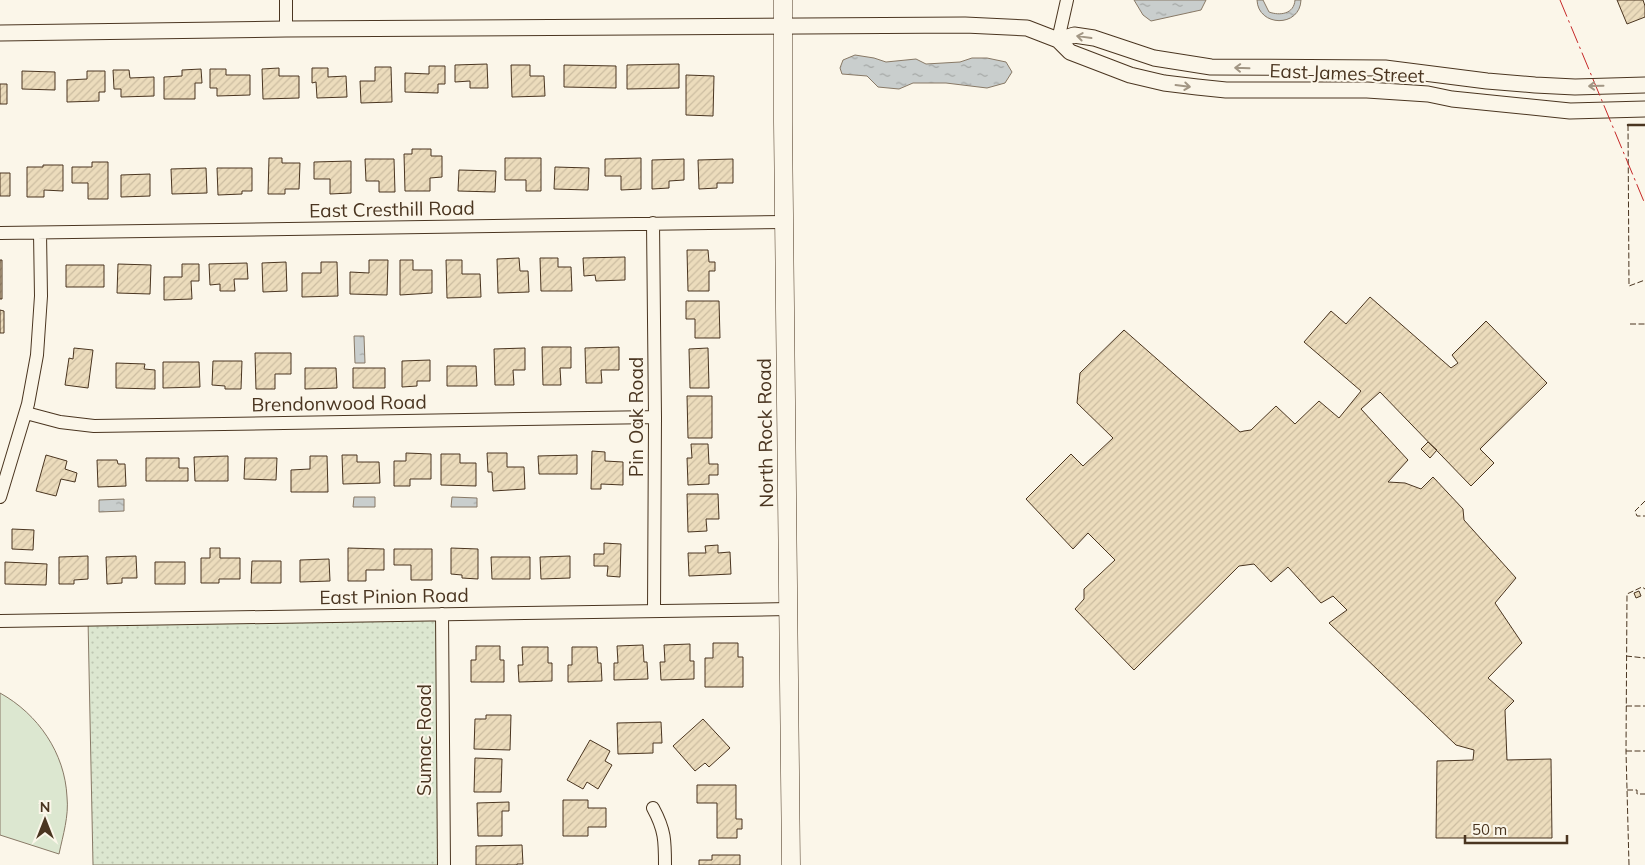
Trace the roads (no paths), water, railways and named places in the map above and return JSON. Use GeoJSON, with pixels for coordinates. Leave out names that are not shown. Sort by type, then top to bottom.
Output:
{"type":"FeatureCollection","features":[{"type":"Feature","properties":{"kind":"main road","name":"North Rock Road"},"geometry":{"type":"LineString","coordinates":[[783,0],[791,865]]}},
{"type":"Feature","properties":{"kind":"street"},"geometry":{"type":"LineString","coordinates":[[286,0],[286,29]]}},
{"type":"Feature","properties":{"kind":"street"},"geometry":{"type":"LineString","coordinates":[[1058,40],[1067,0]]}},
{"type":"Feature","properties":{"kind":"street","name":"East James Street"},"geometry":{"type":"LineString","coordinates":[[0,33],[784,25],[1008,26],[1028,28],[1058,40],[1070,52],[1130,75],[1164,83],[1226,90],[1367,90],[1428,94],[1452,99],[1570,111],[1645,109]]}},
{"type":"Feature","properties":{"kind":"street","name":"East James Street"},"geometry":{"type":"LineString","coordinates":[[1058,40],[1074,35],[1094,38],[1154,58],[1211,67],[1385,68],[1486,81],[1535,85],[1575,87],[1645,85]]}},
{"type":"Feature","properties":{"kind":"street","name":"East Cresthill Road"},"geometry":{"type":"LineString","coordinates":[[0,233],[784,222]]}},
{"type":"Feature","properties":{"kind":"street","name":"Pin Oak Road"},"geometry":{"type":"LineString","coordinates":[[653,223],[654,610]]}},
{"type":"Feature","properties":{"kind":"street"},"geometry":{"type":"LineString","coordinates":[[0,497],[26,413],[37,355],[40,314],[40,233]]}},
{"type":"Feature","properties":{"kind":"street","name":"Brendonwood Road"},"geometry":{"type":"LineString","coordinates":[[26,413],[60,422],[94,426],[655,417]]}},
{"type":"Feature","properties":{"kind":"street","name":"East Pinion Road"},"geometry":{"type":"LineString","coordinates":[[0,620],[789,609]]}},
{"type":"Feature","properties":{"kind":"street","name":"Sumac Road"},"geometry":{"type":"LineString","coordinates":[[442,614],[444,865]]}},
{"type":"Feature","properties":{"kind":"street"},"geometry":{"type":"LineString","coordinates":[[654,808],[664,836],[665,865]]}},
{"type":"Feature","properties":{"kind":"water"},"geometry":{"type":"Polygon","coordinates":[[[1134,0],[1206,0],[1201,10],[1151,21],[1143,15],[1134,0]]]}},
{"type":"Feature","properties":{"kind":"water"},"geometry":{"type":"Polygon","coordinates":[[[1257,0],[1263,0],[1269,12],[1282,14],[1292,8],[1295,0],[1301,0],[1299,9],[1294,16],[1279,21],[1264,15],[1259,9],[1257,0]]]}},
{"type":"Feature","properties":{"kind":"water"},"geometry":{"type":"Polygon","coordinates":[[[855,55],[886,62],[916,59],[926,64],[987,58],[1006,62],[1012,72],[1005,83],[987,88],[946,83],[913,83],[899,89],[878,87],[867,76],[842,74],[840,68],[843,60],[855,55]]]}},
{"type":"Feature","properties":{"kind":"water"},"geometry":{"type":"Polygon","coordinates":[[[354,336],[364,336],[365,363],[355,363],[354,336]]]}},
{"type":"Feature","properties":{"kind":"water"},"geometry":{"type":"Polygon","coordinates":[[[354,497],[375,497],[375,507],[353,507],[354,497]]]}},
{"type":"Feature","properties":{"kind":"water"},"geometry":{"type":"Polygon","coordinates":[[[452,497],[477,498],[477,507],[451,507],[452,497]]]}},
{"type":"Feature","properties":{"kind":"water"},"geometry":{"type":"Polygon","coordinates":[[[124,499],[124,511],[99,512],[99,500],[124,499]]]}}]}
